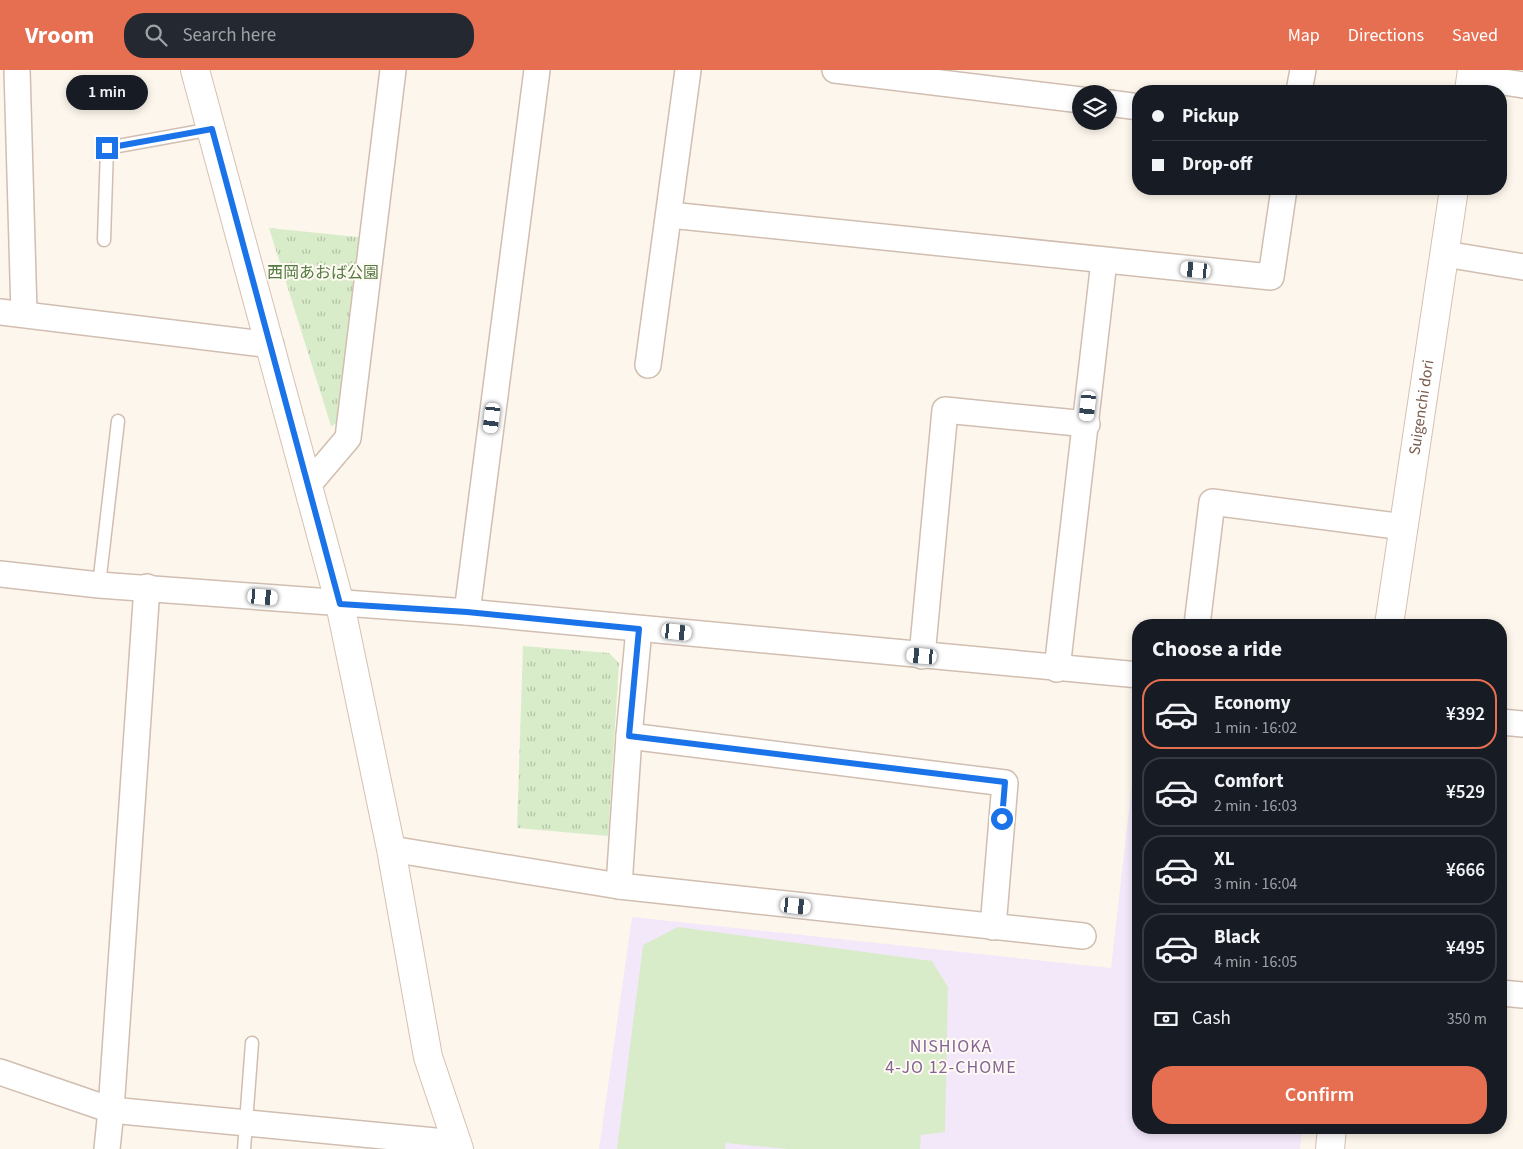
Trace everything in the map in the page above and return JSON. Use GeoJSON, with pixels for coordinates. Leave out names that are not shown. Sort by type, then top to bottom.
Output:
{"type":"FeatureCollection","features":[{"type":"Feature","properties":{"kind":"street"},"geometry":{"type":"LineString","coordinates":[[18,70],[12,312],[271,345]]}},
{"type":"Feature","properties":{"kind":"street"},"geometry":{"type":"LineString","coordinates":[[0,1072],[111,1110],[458,1146],[428,1057],[391,849],[340,604],[196,70]]}},
{"type":"Feature","properties":{"kind":"street"},"geometry":{"type":"LineString","coordinates":[[309,484],[348,438],[393,70]]}},
{"type":"Feature","properties":{"kind":"street"},"geometry":{"type":"LineString","coordinates":[[467,612],[537,70]]}},
{"type":"Feature","properties":{"kind":"street"},"geometry":{"type":"LineString","coordinates":[[648,365],[670,215],[688,70]]}},
{"type":"Feature","properties":{"kind":"street"},"geometry":{"type":"LineString","coordinates":[[835,70],[1072,99]]}},
{"type":"Feature","properties":{"kind":"street"},"geometry":{"type":"LineString","coordinates":[[1301,85],[1303,70]]}},
{"type":"Feature","properties":{"kind":"street"},"geometry":{"type":"LineString","coordinates":[[1470,79],[1523,85]]}},
{"type":"Feature","properties":{"kind":"street"},"geometry":{"type":"LineString","coordinates":[[1117,104],[1132,106]]}},
{"type":"Feature","properties":{"kind":"street"},"geometry":{"type":"LineString","coordinates":[[670,215],[1271,277],[1283,195]]}},
{"type":"Feature","properties":{"kind":"street","name":"Suigenchi dori"},"geometry":{"type":"LineString","coordinates":[[1390,619],[1453,195]]}},
{"type":"Feature","properties":{"kind":"street"},"geometry":{"type":"LineString","coordinates":[[1445,254],[1523,267]]}},
{"type":"Feature","properties":{"kind":"street"},"geometry":{"type":"LineString","coordinates":[[1057,669],[1104,260]]}},
{"type":"Feature","properties":{"kind":"street"},"geometry":{"type":"LineString","coordinates":[[922,656],[945,410],[1086,424]]}},
{"type":"Feature","properties":{"kind":"street"},"geometry":{"type":"LineString","coordinates":[[1198,619],[1212,502],[1404,527]]}},
{"type":"Feature","properties":{"kind":"street"},"geometry":{"type":"LineString","coordinates":[[0,574],[99,585],[147,587],[340,604],[467,612],[1057,669],[1132,674]]}},
{"type":"Feature","properties":{"kind":"street"},"geometry":{"type":"LineString","coordinates":[[107,1149],[147,587]]}},
{"type":"Feature","properties":{"kind":"street"},"geometry":{"type":"LineString","coordinates":[[619,886],[629,736],[639,629]]}},
{"type":"Feature","properties":{"kind":"street"},"geometry":{"type":"LineString","coordinates":[[1507,723],[1523,724]]}},
{"type":"Feature","properties":{"kind":"street"},"geometry":{"type":"LineString","coordinates":[[629,736],[1005,782],[993,927]]}},
{"type":"Feature","properties":{"kind":"street"},"geometry":{"type":"LineString","coordinates":[[391,849],[619,886],[1083,936]]}},
{"type":"Feature","properties":{"kind":"street"},"geometry":{"type":"LineString","coordinates":[[1507,994],[1523,995]]}},
{"type":"Feature","properties":{"kind":"street"},"geometry":{"type":"LineString","coordinates":[[1330,1149],[1331,1134]]}},
{"type":"Feature","properties":{"kind":"lane"},"geometry":{"type":"LineString","coordinates":[[104,240],[107,148],[212,129]]}},
{"type":"Feature","properties":{"kind":"lane"},"geometry":{"type":"LineString","coordinates":[[99,585],[118,421]]}},
{"type":"Feature","properties":{"kind":"lane"},"geometry":{"type":"LineString","coordinates":[[244,1149],[252,1043]]}},
{"type":"Feature","properties":{"kind":"shaded area"},"geometry":{"type":"Polygon","coordinates":[[[1132,783],[1132,1134],[1301,1134],[1300,1149],[599,1149],[632,917],[1111,968],[1132,783]]]}},
{"type":"Feature","properties":{"kind":"green space","name":"西岡あおば公園"},"geometry":{"type":"Polygon","coordinates":[[[269,228],[367,238],[345,419],[331,426],[269,228]]]}},
{"type":"Feature","properties":{"kind":"green space"},"geometry":{"type":"Polygon","coordinates":[[[523,646],[609,653],[619,663],[608,836],[517,828],[523,646]]]}},
{"type":"Feature","properties":{"kind":"green space"},"geometry":{"type":"Polygon","coordinates":[[[678,927],[932,961],[948,987],[945,1132],[921,1135],[920,1149],[788,1149],[726,1143],[725,1149],[617,1149],[643,945],[678,927]]]}},
{"type":"Feature","properties":{"kind":"district","name":"NISHIOKA 4-JO 12-CHOME"},"geometry":{"type":"Point","coordinates":[951,1056]}},
{"type":"Feature","properties":{"kind":"route"},"geometry":{"type":"LineString","coordinates":[[107,148],[212,129],[340,604],[467,612],[639,629],[629,736],[1005,782],[1002,819]]}}]}
